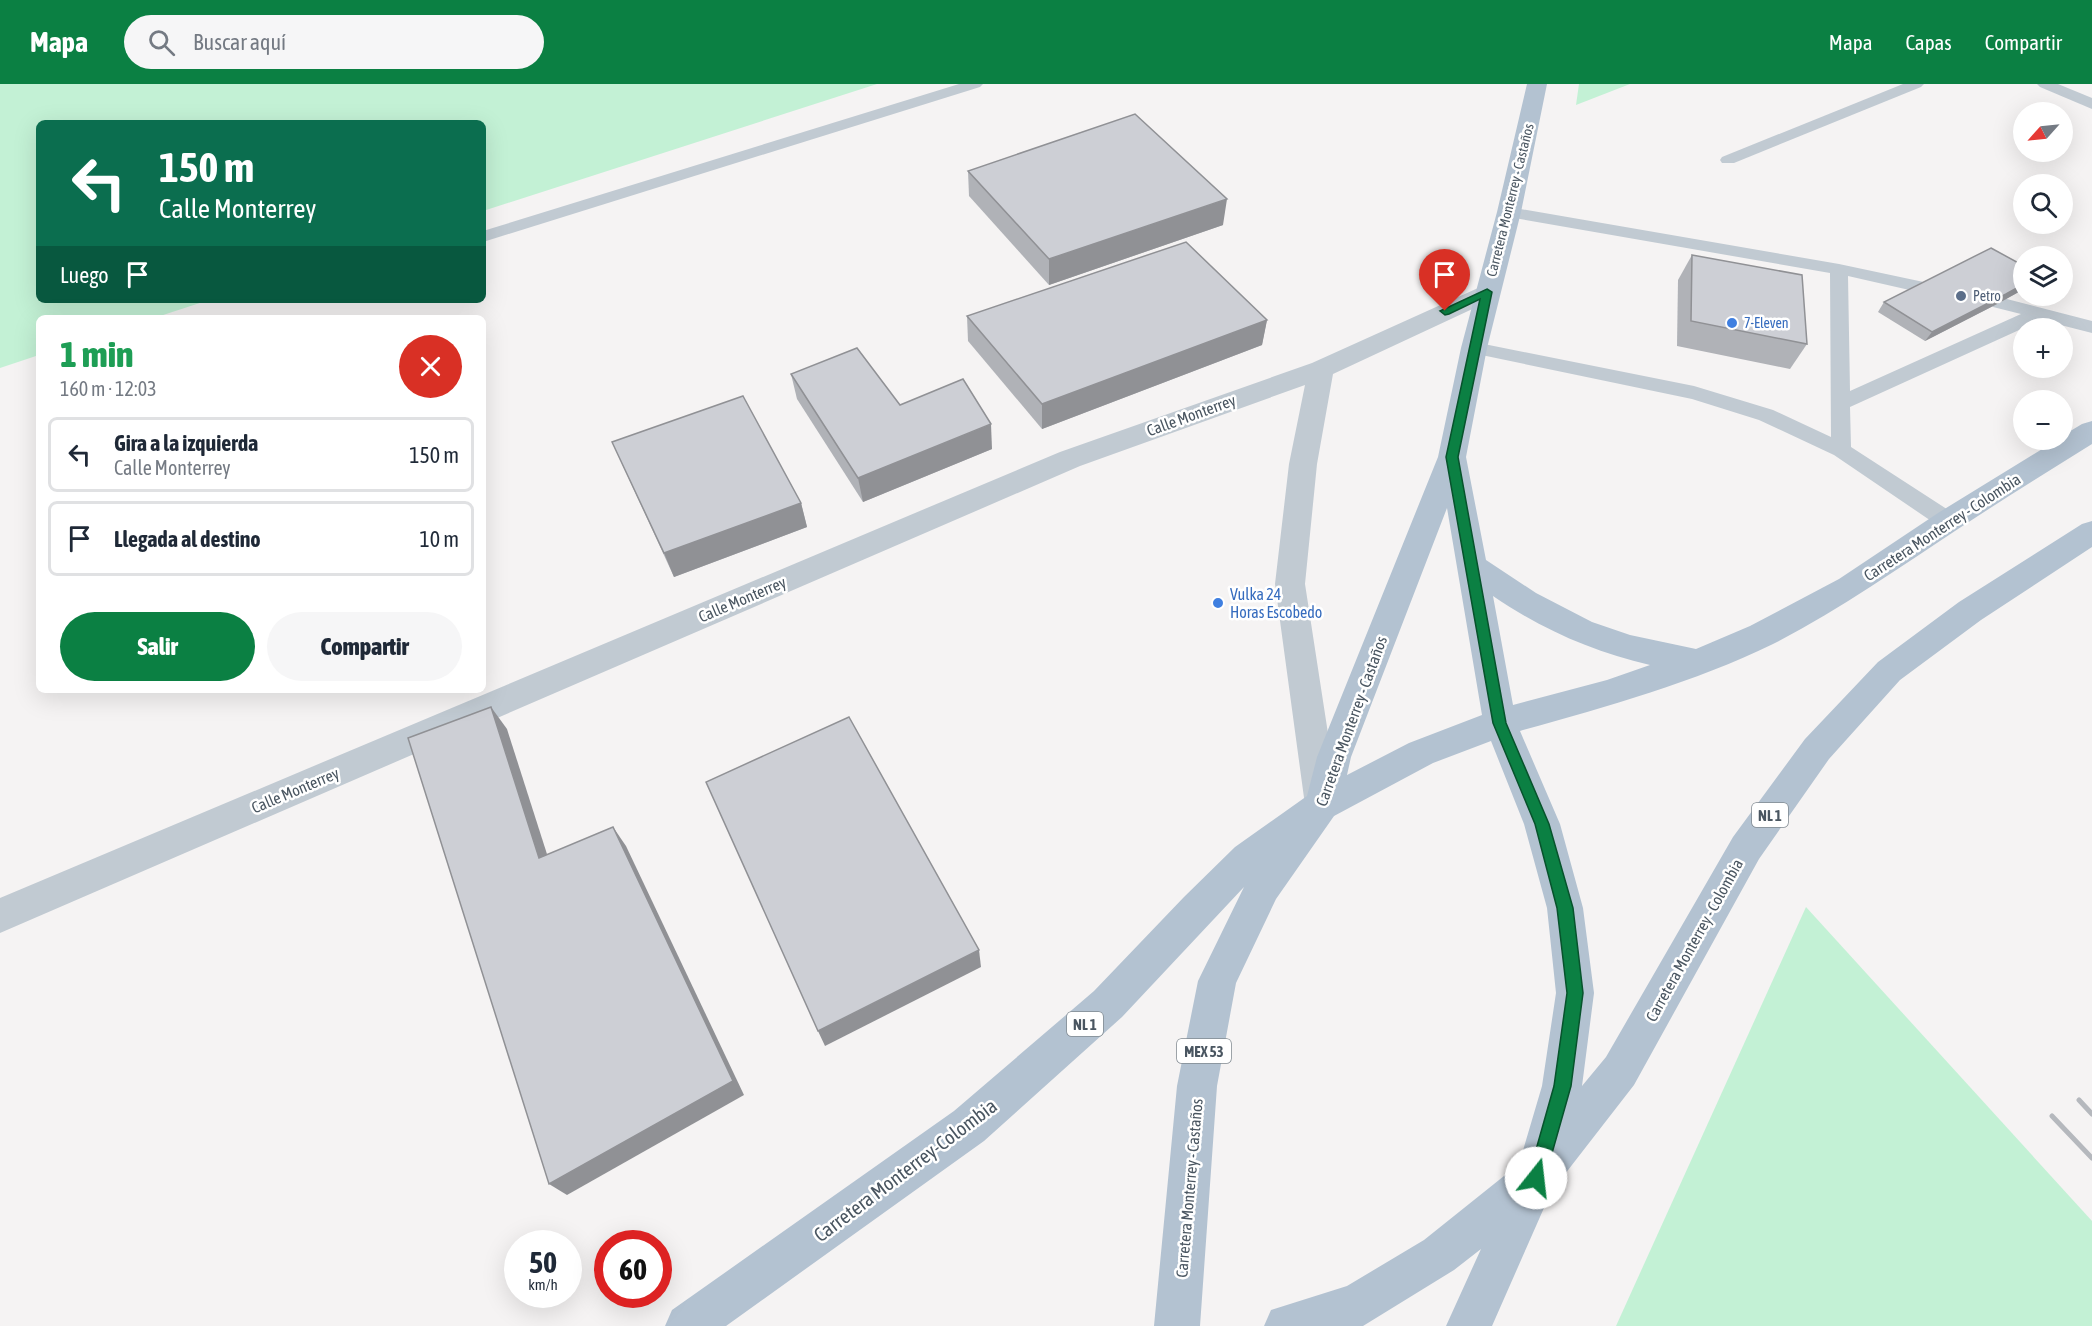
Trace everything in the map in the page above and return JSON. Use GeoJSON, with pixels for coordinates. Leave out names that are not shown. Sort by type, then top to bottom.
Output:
{"type":"FeatureCollection","features":[{"type":"Feature","properties":{"kind":"main road","name":"Carretera Monterrey - Castaños"},"geometry":{"type":"LineString","coordinates":[[1177,1326],[1197,1086],[1217,981],[1263,887],[1322,805],[1334,757],[1452,457],[1474,348],[1509,212],[1537,84]]}},
{"type":"Feature","properties":{"kind":"main road","name":"Carretera Monterrey - Colombia"},"geometry":{"type":"LineString","coordinates":[[1322,805],[1421,753],[1500,723],[1607,693],[1697,662],[1761,635],[1850,587],[1948,521],[2092,431]]}},
{"type":"Feature","properties":{"kind":"main road","name":"Carretera Monterrey - Castaños"},"geometry":{"type":"LineString","coordinates":[[1452,457],[1500,723],[1542,824],[1565,908],[1575,993],[1562,1086],[1536,1178],[1469,1326]]}},
{"type":"Feature","properties":{"kind":"main road","name":"Carretera Monterrey - Colombia"},"geometry":{"type":"LineString","coordinates":[[1287,1326],[1357,1306],[1439,1255],[1536,1178],[1620,1071],[1746,848],[1817,749],[1889,671],[1970,611],[2092,532]]}},
{"type":"Feature","properties":{"kind":"main road"},"geometry":{"type":"LineString","coordinates":[[1472,566],[1514,597],[1564,623],[1621,645],[1697,662]]}},
{"type":"Feature","properties":{"kind":"main road","name":"Carretera Monterrey-Colombia"},"geometry":{"type":"LineString","coordinates":[[688,1326],[969,1126],[1108,1004],[1197,909],[1248,859],[1322,805]]}},
{"type":"Feature","properties":{"kind":"street","name":"Calle Monterrey"},"geometry":{"type":"LineString","coordinates":[[0,916],[1070,459],[1321,369],[1487,292]]}},
{"type":"Feature","properties":{"kind":"street"},"geometry":{"type":"LineString","coordinates":[[1321,369],[1303,464],[1290,584],[1322,805]]}},
{"type":"Feature","properties":{"kind":"lane"},"geometry":{"type":"LineString","coordinates":[[486,236],[975,84]]}},
{"type":"Feature","properties":{"kind":"lane"},"geometry":{"type":"LineString","coordinates":[[1728,160],[1916,84]]}},
{"type":"Feature","properties":{"kind":"lane"},"geometry":{"type":"LineString","coordinates":[[2045,84],[2092,104]]}},
{"type":"Feature","properties":{"kind":"lane"},"geometry":{"type":"LineString","coordinates":[[1509,212],[1839,269],[1927,288]]}},
{"type":"Feature","properties":{"kind":"lane"},"geometry":{"type":"LineString","coordinates":[[1839,269],[1841,450]]}},
{"type":"Feature","properties":{"kind":"lane"},"geometry":{"type":"LineString","coordinates":[[1999,303],[2092,327]]}},
{"type":"Feature","properties":{"kind":"lane"},"geometry":{"type":"LineString","coordinates":[[1840,403],[2040,313]]}},
{"type":"Feature","properties":{"kind":"lane"},"geometry":{"type":"LineString","coordinates":[[1474,348],[1694,393],[1766,415],[1841,450],[1948,521]]}},
{"type":"Feature","properties":{"kind":"green space"},"geometry":{"type":"Polygon","coordinates":[[[0,84],[877,84],[486,210],[486,120],[36,120],[36,303],[200,303],[163,315],[36,315],[36,356],[0,368],[0,84]]]}},
{"type":"Feature","properties":{"kind":"green space"},"geometry":{"type":"Polygon","coordinates":[[[1579,84],[1630,84],[1576,105],[1579,84]]]}},
{"type":"Feature","properties":{"kind":"green space"},"geometry":{"type":"Polygon","coordinates":[[[1806,907],[2092,1221],[2092,1326],[1616,1326],[1806,907]]]}},
{"type":"Feature","properties":{"kind":"building"},"geometry":{"type":"Polygon","coordinates":[[[1135,114],[1227,199],[1049,259],[968,171],[1135,114]]]}},
{"type":"Feature","properties":{"kind":"building"},"geometry":{"type":"Polygon","coordinates":[[[1186,242],[1267,320],[1042,404],[967,316],[1186,242]]]}},
{"type":"Feature","properties":{"kind":"building","name":"Petro"},"geometry":{"type":"Polygon","coordinates":[[[1991,248],[2013,260],[2013,290],[1932,332],[1884,302],[1991,248]]]}},
{"type":"Feature","properties":{"kind":"building"},"geometry":{"type":"Polygon","coordinates":[[[1692,255],[1802,275],[1807,344],[1691,321],[1692,255]]]}},
{"type":"Feature","properties":{"kind":"building"},"geometry":{"type":"Polygon","coordinates":[[[857,348],[900,405],[963,379],[991,424],[858,478],[791,374],[857,348]]]}},
{"type":"Feature","properties":{"kind":"building"},"geometry":{"type":"Polygon","coordinates":[[[743,396],[801,503],[664,553],[612,442],[743,396]]]}},
{"type":"Feature","properties":{"kind":"building"},"geometry":{"type":"Polygon","coordinates":[[[491,707],[539,858],[613,827],[733,1081],[549,1184],[408,738],[491,707]]]}},
{"type":"Feature","properties":{"kind":"building"},"geometry":{"type":"Polygon","coordinates":[[[849,717],[979,950],[818,1031],[706,782],[849,717]]]}},
{"type":"Feature","properties":{"kind":"railway"},"geometry":{"type":"LineString","coordinates":[[2079,1100],[2092,1114]]}},
{"type":"Feature","properties":{"kind":"railway"},"geometry":{"type":"LineString","coordinates":[[2052,1116],[2092,1158]]}},
{"type":"Feature","properties":{"kind":"place","name":"Petro"},"geometry":{"type":"Point","coordinates":[1961,296]}},
{"type":"Feature","properties":{"kind":"place","name":"7-Eleven"},"geometry":{"type":"Point","coordinates":[1732,323]}},
{"type":"Feature","properties":{"kind":"place","name":"Vulka 24 Horas Escobedo"},"geometry":{"type":"Point","coordinates":[1218,603]}},
{"type":"Feature","properties":{"kind":"route"},"geometry":{"type":"LineString","coordinates":[[1445,311],[1487,292],[1452,457],[1500,723],[1542,824],[1565,908],[1575,993],[1562,1086],[1536,1178]]}}]}
